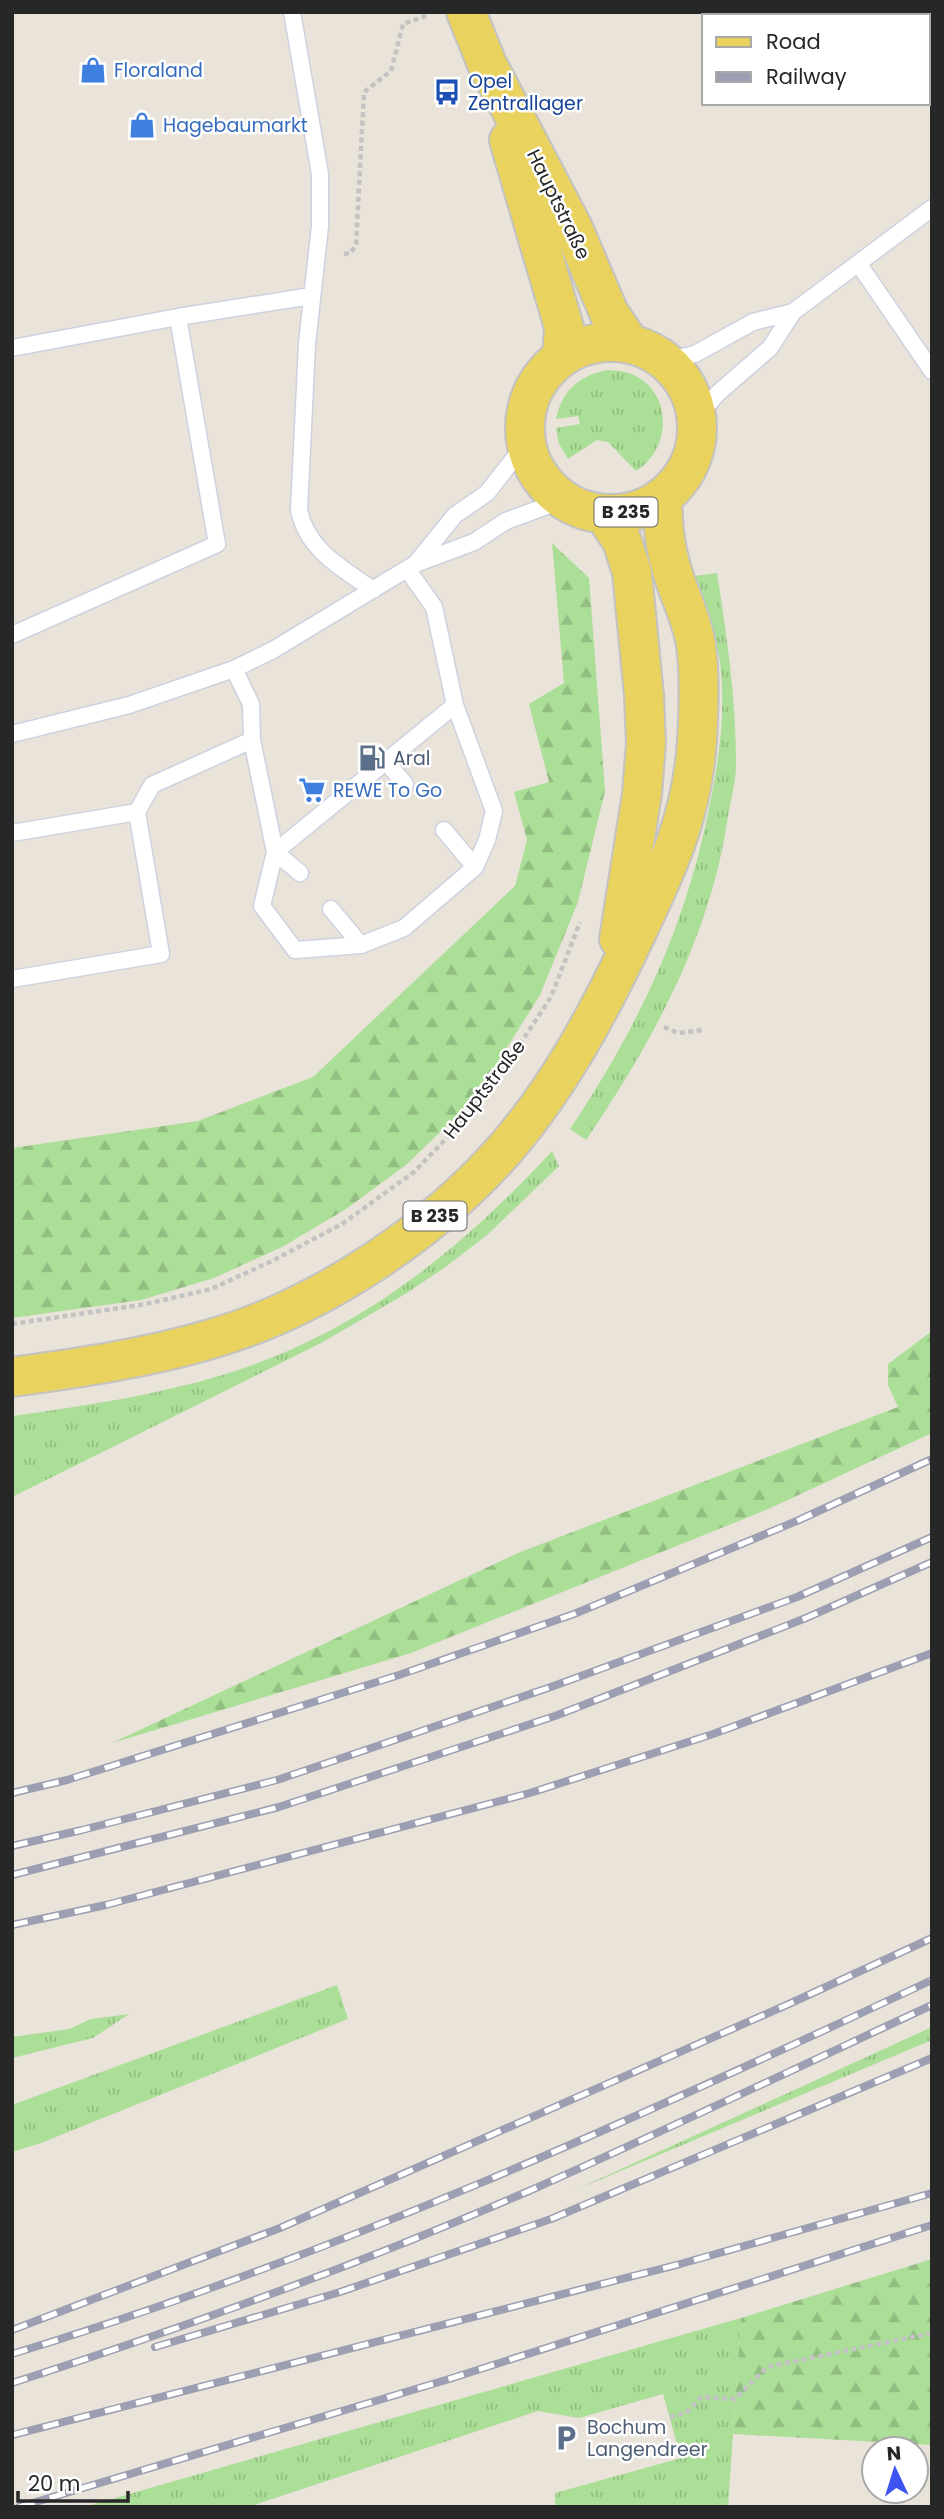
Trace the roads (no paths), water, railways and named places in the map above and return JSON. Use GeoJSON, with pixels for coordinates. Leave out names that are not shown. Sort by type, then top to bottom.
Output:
{"type":"FeatureCollection","features":[{"type":"Feature","properties":{"kind":"main road","name":"Hauptstraße"},"geometry":{"type":"LineString","coordinates":[[466,12],[487,64],[573,228],[609,313],[630,344]]}},
{"type":"Feature","properties":{"kind":"main road","name":"Hauptstraße"},"geometry":{"type":"LineString","coordinates":[[487,64],[544,263],[554,288],[564,327],[562,356]]}},
{"type":"Feature","properties":{"kind":"main road","name":"B 235"},"geometry":{"type":"LineString","coordinates":[[595,343],[630,344],[649,350],[665,361],[686,387],[697,417],[696,441],[689,464],[677,484],[662,498],[644,508],[625,513],[604,514],[563,500],[538,475],[530,460],[526,443],[525,418],[531,394],[544,373],[562,356],[595,343]]}},
{"type":"Feature","properties":{"kind":"main road","name":"B 235"},"geometry":{"type":"LineString","coordinates":[[12,1377],[133,1358],[215,1338],[271,1317],[325,1290],[375,1260],[423,1226],[467,1189],[506,1148],[573,1056],[611,986],[674,854],[692,789],[699,694],[695,643],[670,565],[663,531],[662,498]]}},
{"type":"Feature","properties":{"kind":"main road","name":"B 235"},"geometry":{"type":"LineString","coordinates":[[604,514],[622,541],[632,572],[646,743],[639,817],[611,986]]}},
{"type":"Feature","properties":{"kind":"lane"},"geometry":{"type":"LineString","coordinates":[[292,12],[320,174],[320,226],[311,296],[299,510],[302,525],[317,548],[373,590]]}},
{"type":"Feature","properties":{"kind":"lane"},"geometry":{"type":"LineString","coordinates":[[697,417],[718,393],[770,348],[793,312],[932,208]]}},
{"type":"Feature","properties":{"kind":"lane"},"geometry":{"type":"LineString","coordinates":[[858,263],[932,371]]}},
{"type":"Feature","properties":{"kind":"lane"},"geometry":{"type":"LineString","coordinates":[[12,348],[311,296]]}},
{"type":"Feature","properties":{"kind":"lane"},"geometry":{"type":"LineString","coordinates":[[665,361],[695,354],[753,322],[793,312]]}},
{"type":"Feature","properties":{"kind":"lane"},"geometry":{"type":"LineString","coordinates":[[12,635],[217,544],[178,317]]}},
{"type":"Feature","properties":{"kind":"lane"},"geometry":{"type":"LineString","coordinates":[[411,566],[456,515],[487,493],[526,443]]}},
{"type":"Feature","properties":{"kind":"lane"},"geometry":{"type":"LineString","coordinates":[[12,734],[130,705],[234,669],[273,650],[411,566],[474,542],[506,521],[563,500]]}},
{"type":"Feature","properties":{"kind":"lane"},"geometry":{"type":"LineString","coordinates":[[234,669],[251,704],[253,740],[275,852],[262,906],[295,950],[361,945],[404,928],[475,867],[487,840],[494,811],[455,705],[434,607],[411,566]]}},
{"type":"Feature","properties":{"kind":"lane"},"geometry":{"type":"LineString","coordinates":[[275,852],[455,705]]}},
{"type":"Feature","properties":{"kind":"lane"},"geometry":{"type":"LineString","coordinates":[[12,979],[161,954],[137,812],[152,785],[253,740]]}},
{"type":"Feature","properties":{"kind":"lane"},"geometry":{"type":"LineString","coordinates":[[387,763],[405,784]]}},
{"type":"Feature","properties":{"kind":"lane"},"geometry":{"type":"LineString","coordinates":[[12,833],[137,812]]}},
{"type":"Feature","properties":{"kind":"lane"},"geometry":{"type":"LineString","coordinates":[[444,830],[475,867]]}},
{"type":"Feature","properties":{"kind":"lane"},"geometry":{"type":"LineString","coordinates":[[275,852],[300,873]]}},
{"type":"Feature","properties":{"kind":"lane"},"geometry":{"type":"LineString","coordinates":[[331,909],[361,945]]}},
{"type":"Feature","properties":{"kind":"railway"},"geometry":{"type":"LineString","coordinates":[[12,1793],[67,1780],[399,1675],[574,1614],[799,1520],[932,1459]]}},
{"type":"Feature","properties":{"kind":"railway"},"geometry":{"type":"LineString","coordinates":[[12,1846],[277,1780],[548,1688],[797,1597],[932,1537]]}},
{"type":"Feature","properties":{"kind":"railway"},"geometry":{"type":"LineString","coordinates":[[12,1875],[279,1807],[555,1716],[806,1618],[932,1562]]}},
{"type":"Feature","properties":{"kind":"railway"},"geometry":{"type":"LineString","coordinates":[[12,1925],[106,1905],[530,1793],[713,1734],[932,1653]]}},
{"type":"Feature","properties":{"kind":"railway"},"geometry":{"type":"LineString","coordinates":[[12,2330],[280,2228],[932,1938]]}},
{"type":"Feature","properties":{"kind":"railway"},"geometry":{"type":"LineString","coordinates":[[12,2354],[130,2316],[363,2231],[593,2135],[932,1980]]}},
{"type":"Feature","properties":{"kind":"railway"},"geometry":{"type":"LineString","coordinates":[[12,2383],[277,2292],[473,2215],[932,2005]]}},
{"type":"Feature","properties":{"kind":"railway"},"geometry":{"type":"LineString","coordinates":[[155,2347],[340,2292],[551,2219],[932,2058]]}},
{"type":"Feature","properties":{"kind":"railway"},"geometry":{"type":"LineString","coordinates":[[12,2435],[680,2264],[932,2193]]}},
{"type":"Feature","properties":{"kind":"railway"},"geometry":{"type":"LineString","coordinates":[[19,2507],[446,2380],[932,2225]]}},
{"type":"Feature","properties":{"kind":"place","name":"Floraland"},"geometry":{"type":"Point","coordinates":[93,70]}},
{"type":"Feature","properties":{"kind":"place","name":"Opel Zentrallager"},"geometry":{"type":"Point","coordinates":[447,92]}},
{"type":"Feature","properties":{"kind":"place","name":"Hagebaumarkt"},"geometry":{"type":"Point","coordinates":[142,125]}},
{"type":"Feature","properties":{"kind":"place","name":"Aral"},"geometry":{"type":"Point","coordinates":[372,758]}},
{"type":"Feature","properties":{"kind":"place","name":"REWE To Go"},"geometry":{"type":"Point","coordinates":[312,790]}},
{"type":"Feature","properties":{"kind":"place","name":"Bochum Langendreer"},"geometry":{"type":"Point","coordinates":[566,2438]}}]}
